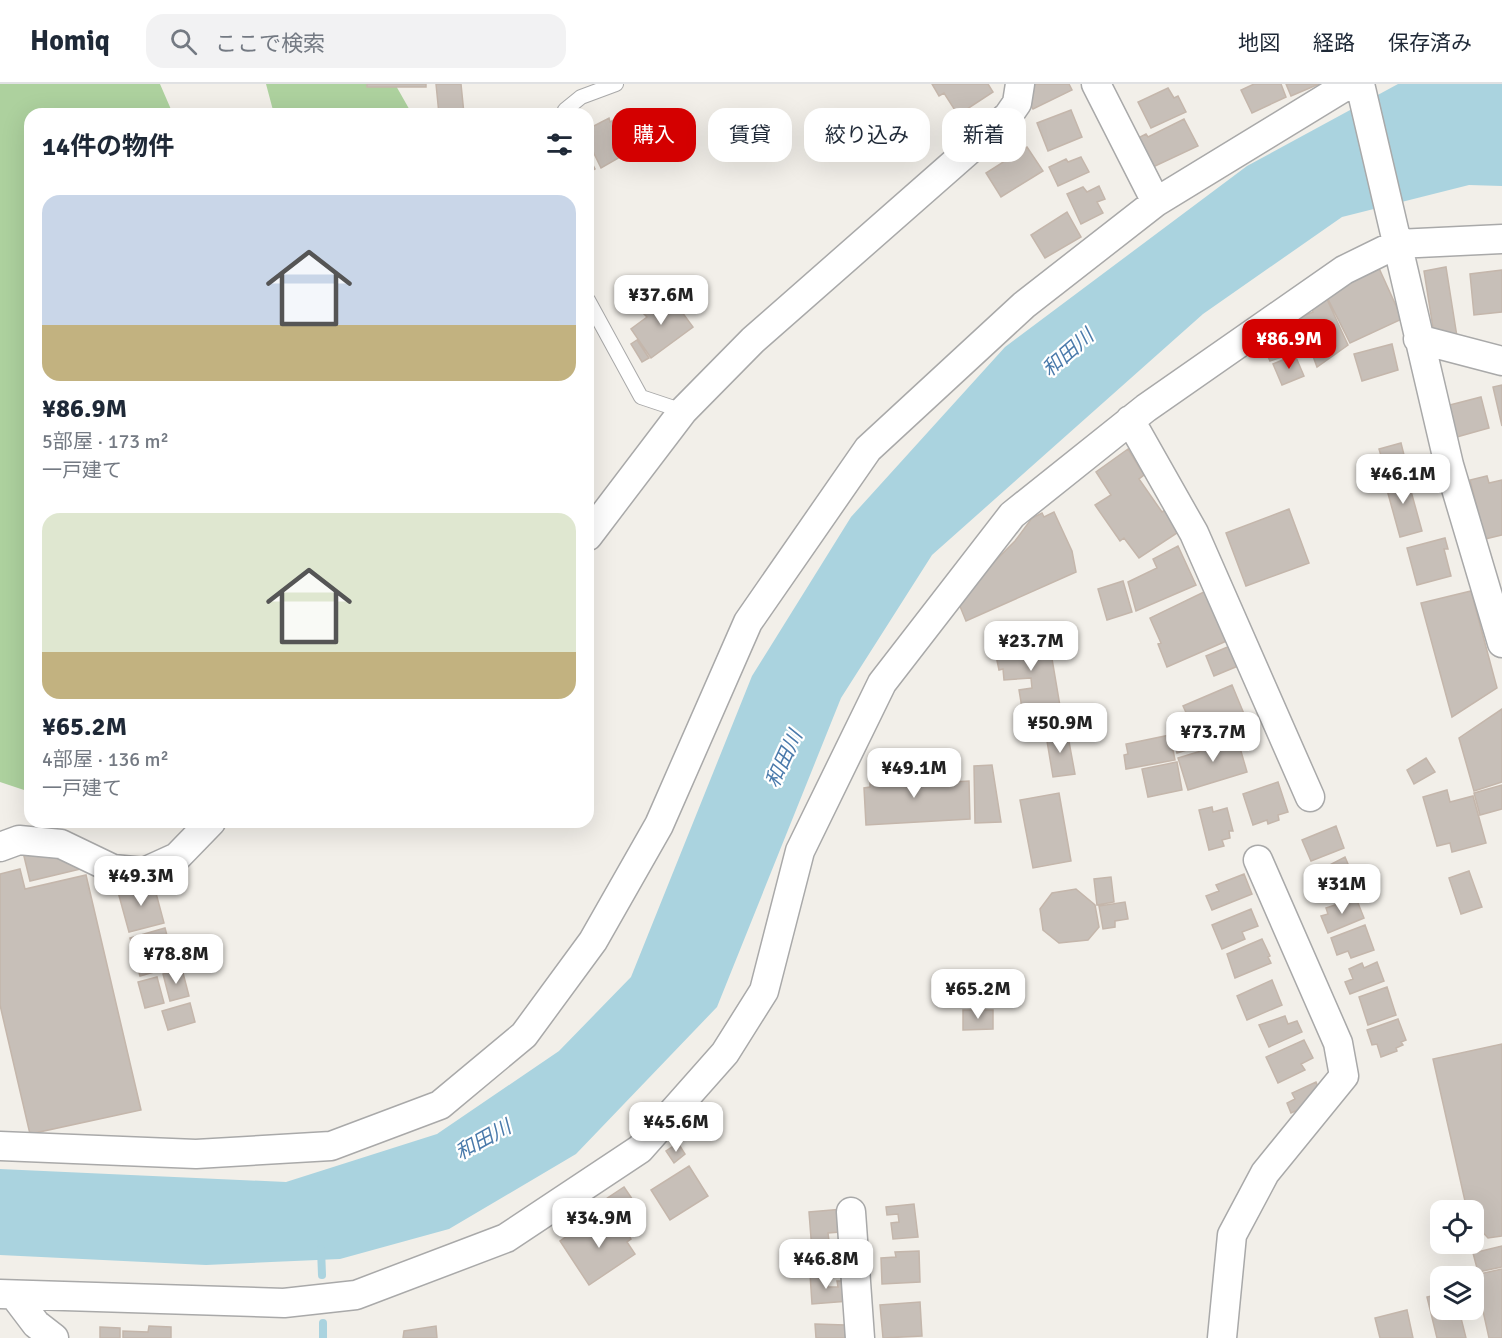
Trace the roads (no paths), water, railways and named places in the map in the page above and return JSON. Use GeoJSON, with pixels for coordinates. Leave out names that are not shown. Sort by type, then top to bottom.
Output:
{"type":"FeatureCollection","features":[{"type":"Feature","properties":{"kind":"street"},"geometry":{"type":"LineString","coordinates":[[594,528],[683,411],[753,340],[1008,116],[1017,103],[1020,84]]}},
{"type":"Feature","properties":{"kind":"street"},"geometry":{"type":"LineString","coordinates":[[1096,84],[1156,202]]}},
{"type":"Feature","properties":{"kind":"street"},"geometry":{"type":"LineString","coordinates":[[0,1146],[196,1154],[331,1146],[440,1105],[524,1035],[593,941],[660,825],[748,622],[868,449],[1024,305],[1156,202],[1264,134],[1357,86],[1449,465],[1502,643]]}},
{"type":"Feature","properties":{"kind":"street"},"geometry":{"type":"LineString","coordinates":[[7,1295],[284,1303],[356,1295],[506,1238],[640,1149],[725,1053],[764,991],[800,850],[882,683],[1012,515],[1130,420],[1344,270],[1397,244],[1502,239]]}},
{"type":"Feature","properties":{"kind":"street"},"geometry":{"type":"LineString","coordinates":[[1418,339],[1502,361]]}},
{"type":"Feature","properties":{"kind":"street"},"geometry":{"type":"LineString","coordinates":[[1130,420],[1194,533],[1310,797]]}},
{"type":"Feature","properties":{"kind":"street"},"geometry":{"type":"LineString","coordinates":[[0,847],[20,840],[61,844],[113,869],[144,872],[177,857],[205,828]]}},
{"type":"Feature","properties":{"kind":"street"},"geometry":{"type":"LineString","coordinates":[[1222,1338],[1232,1235],[1265,1173],[1344,1076],[1338,1043],[1258,860]]}},
{"type":"Feature","properties":{"kind":"street"},"geometry":{"type":"LineString","coordinates":[[851,1212],[860,1338]]}},
{"type":"Feature","properties":{"kind":"street"},"geometry":{"type":"LineString","coordinates":[[7,1295],[36,1324],[54,1338]]}},
{"type":"Feature","properties":{"kind":"lane"},"geometry":{"type":"LineString","coordinates":[[567,108],[581,97],[610,85]]}},
{"type":"Feature","properties":{"kind":"lane"},"geometry":{"type":"LineString","coordinates":[[594,311],[641,397],[683,411]]}},
{"type":"Feature","properties":{"kind":"water","name":"和田川"},"geometry":{"type":"Polygon","coordinates":[[[1398,84],[1502,84],[1502,186],[1469,185],[1342,217],[1203,314],[932,555],[841,698],[717,1007],[576,1154],[449,1229],[340,1259],[206,1265],[0,1255],[0,1169],[286,1182],[437,1134],[559,1051],[631,977],[752,676],[851,517],[1005,347],[1247,166],[1398,84]]]}},
{"type":"Feature","properties":{"kind":"waterway"},"geometry":{"type":"LineString","coordinates":[[321,1249],[322,1275]]}},
{"type":"Feature","properties":{"kind":"waterway"},"geometry":{"type":"LineString","coordinates":[[323,1323],[323,1338]]}}]}
